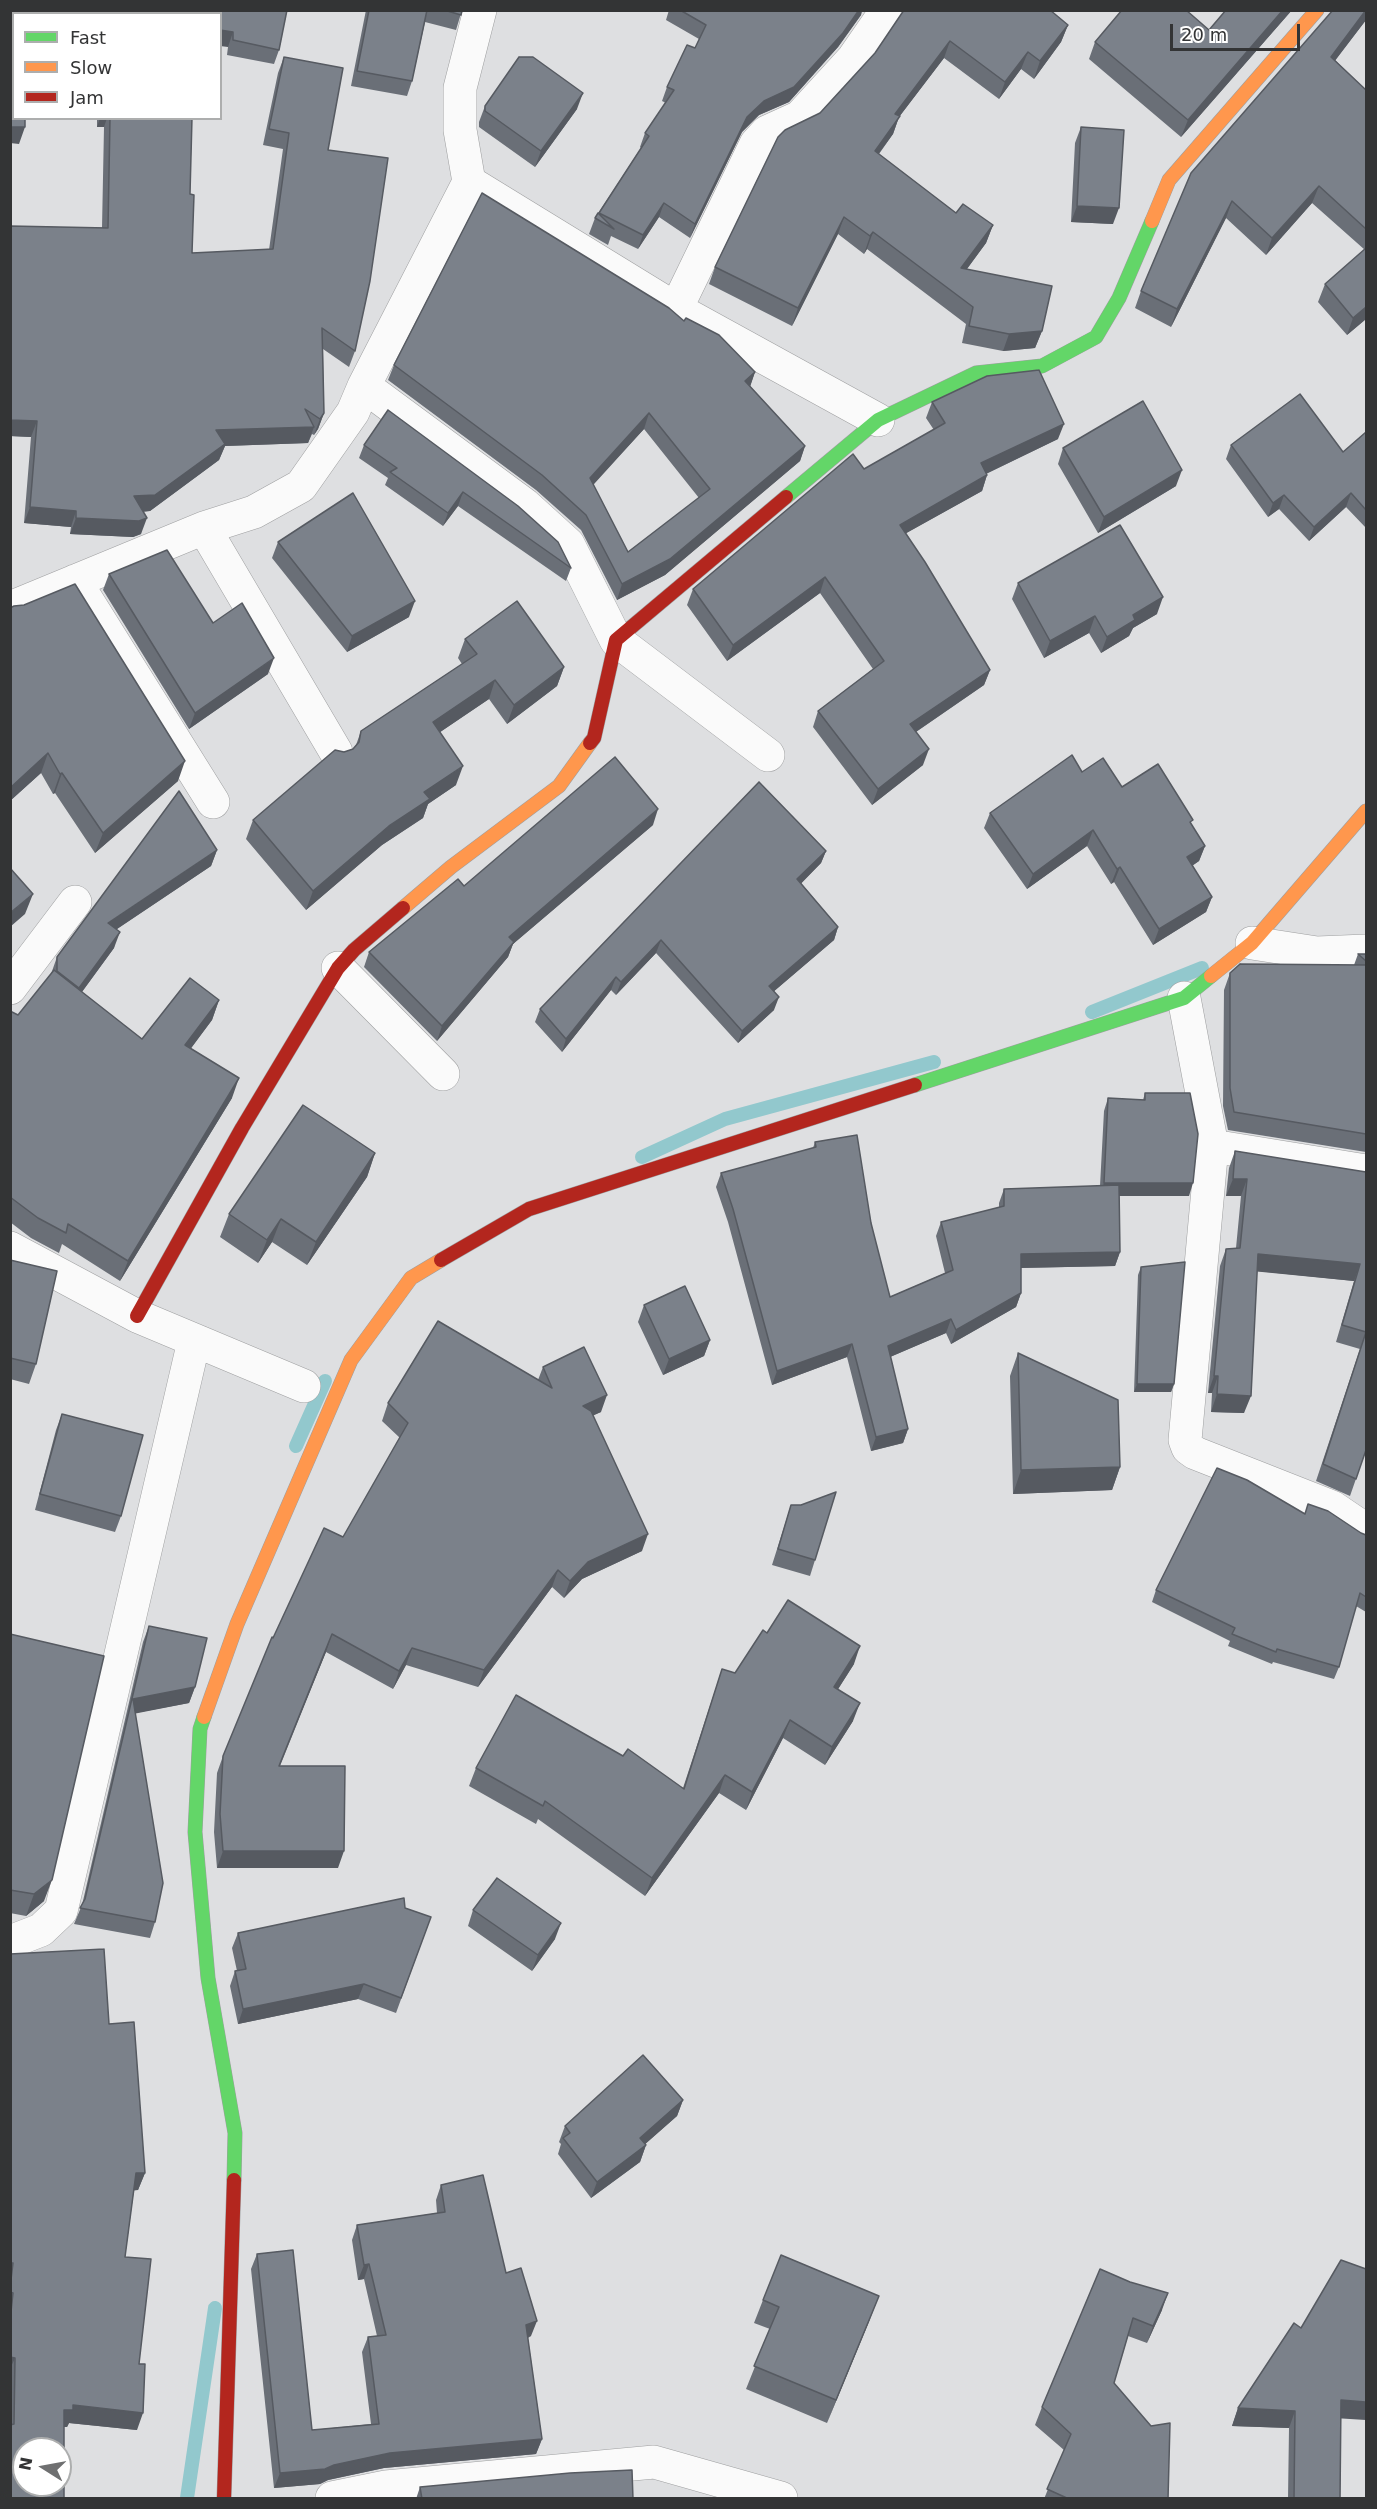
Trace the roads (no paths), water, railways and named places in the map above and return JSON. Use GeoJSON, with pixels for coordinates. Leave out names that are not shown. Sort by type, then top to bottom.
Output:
{"type":"FeatureCollection","features":[{"type":"Feature","properties":{"kind":"street"},"geometry":{"type":"LineString","coordinates":[[10,608],[204,528],[254,512],[301,486],[353,412],[364,386],[469,182],[460,130],[460,88],[480,10]]}},
{"type":"Feature","properties":{"kind":"street"},"geometry":{"type":"LineString","coordinates":[[676,309],[756,144],[767,132],[800,117],[853,59],[887,10]]}},
{"type":"Feature","properties":{"kind":"street"},"geometry":{"type":"LineString","coordinates":[[137,1316],[242,1128],[338,968],[354,950],[451,867],[559,786],[594,738],[616,640],[878,420],[976,373],[1042,366],[1096,337],[1119,298],[1163,196],[1164,188],[1317,10]]}},
{"type":"Feature","properties":{"kind":"street"},"geometry":{"type":"LineString","coordinates":[[469,182],[676,309],[878,420]]}},
{"type":"Feature","properties":{"kind":"street"},"geometry":{"type":"LineString","coordinates":[[364,386],[525,505],[568,544],[616,640],[768,755]]}},
{"type":"Feature","properties":{"kind":"street"},"geometry":{"type":"LineString","coordinates":[[204,528],[336,752]]}},
{"type":"Feature","properties":{"kind":"street"},"geometry":{"type":"LineString","coordinates":[[75,581],[213,802]]}},
{"type":"Feature","properties":{"kind":"street"},"geometry":{"type":"LineString","coordinates":[[224,2499],[235,2133],[208,1978],[196,1843],[200,1729],[237,1624],[351,1360],[411,1278],[529,1209],[1184,998],[1252,943],[1366,811]]}},
{"type":"Feature","properties":{"kind":"street"},"geometry":{"type":"LineString","coordinates":[[10,988],[75,902]]}},
{"type":"Feature","properties":{"kind":"street"},"geometry":{"type":"LineString","coordinates":[[1252,943],[1317,953],[1366,951]]}},
{"type":"Feature","properties":{"kind":"street"},"geometry":{"type":"LineString","coordinates":[[338,968],[443,1074]]}},
{"type":"Feature","properties":{"kind":"street"},"geometry":{"type":"LineString","coordinates":[[1184,998],[1212,1146],[1185,1440],[1188,1448],[1196,1453],[1332,1507],[1366,1530]]}},
{"type":"Feature","properties":{"kind":"street"},"geometry":{"type":"LineString","coordinates":[[1212,1146],[1366,1171]]}},
{"type":"Feature","properties":{"kind":"street"},"geometry":{"type":"LineString","coordinates":[[10,1248],[137,1316],[304,1386]]}},
{"type":"Feature","properties":{"kind":"street"},"geometry":{"type":"LineString","coordinates":[[10,1942],[41,1930],[61,1911],[194,1341]]}},
{"type":"Feature","properties":{"kind":"street"},"geometry":{"type":"LineString","coordinates":[[332,2499],[386,2487],[654,2462],[729,2491],[781,2499]]}},
{"type":"Feature","properties":{"kind":"waterway"},"geometry":{"type":"LineString","coordinates":[[1092,1012],[1202,968]]}},
{"type":"Feature","properties":{"kind":"waterway"},"geometry":{"type":"LineString","coordinates":[[642,1157],[725,1119],[934,1062]]}},
{"type":"Feature","properties":{"kind":"waterway"},"geometry":{"type":"LineString","coordinates":[[296,1446],[325,1381]]}},
{"type":"Feature","properties":{"kind":"waterway"},"geometry":{"type":"LineString","coordinates":[[187,2498],[215,2308]]}}]}
